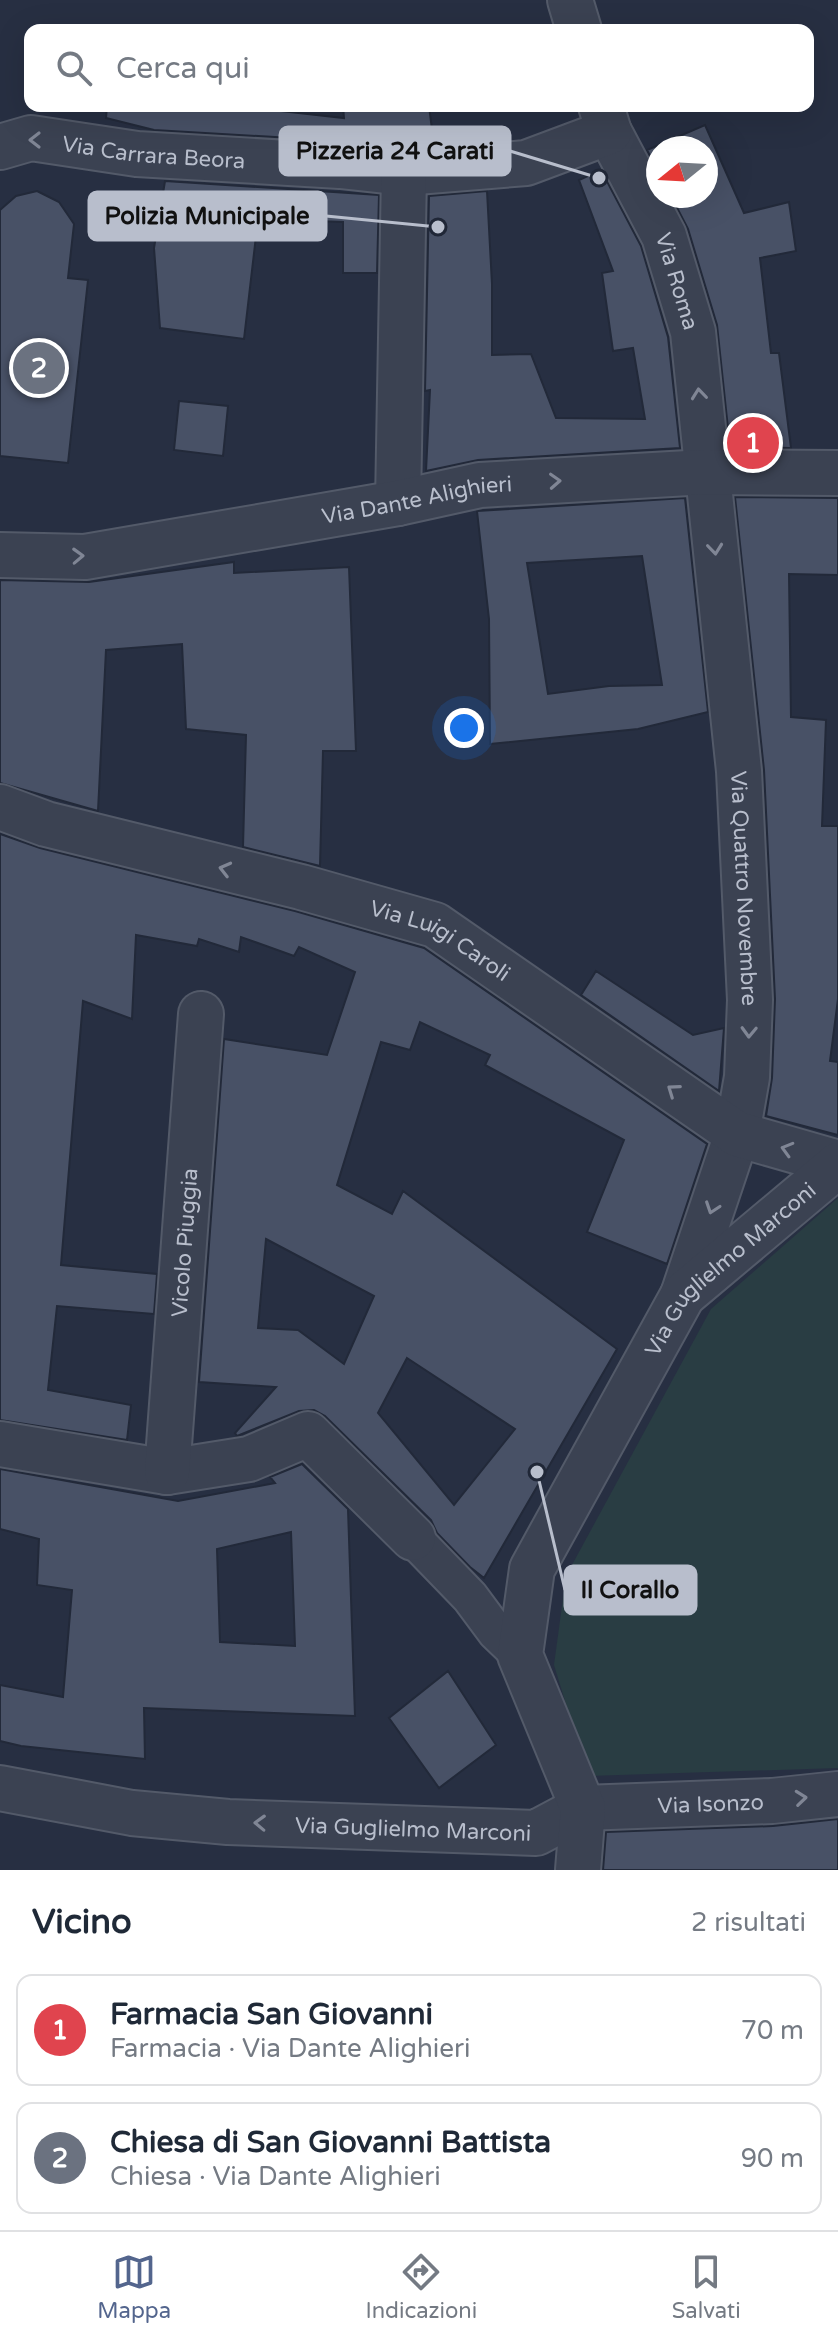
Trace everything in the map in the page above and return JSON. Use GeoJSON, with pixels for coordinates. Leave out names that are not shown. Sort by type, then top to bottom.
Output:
{"type":"FeatureCollection","features":[{"type":"Feature","properties":{"kind":"street"},"geometry":{"type":"LineString","coordinates":[[570,0],[577,24]]}},
{"type":"Feature","properties":{"kind":"street","name":"Via Carrara Beora"},"geometry":{"type":"LineString","coordinates":[[0,147],[31,138],[137,154],[340,166],[404,173],[526,163],[605,119]]}},
{"type":"Feature","properties":{"kind":"street","name":"Via Roma"},"geometry":{"type":"LineString","coordinates":[[605,119],[664,236],[693,332],[706,472]]}},
{"type":"Feature","properties":{"kind":"street"},"geometry":{"type":"LineString","coordinates":[[398,503],[404,173]]}},
{"type":"Feature","properties":{"kind":"street","name":"Via Dante Alighieri"},"geometry":{"type":"LineString","coordinates":[[0,555],[85,557],[398,503],[480,485],[706,472],[838,473]]}},
{"type":"Feature","properties":{"kind":"street","name":"Via Quattro Novembre"},"geometry":{"type":"LineString","coordinates":[[683,1295],[737,1134],[747,1077],[749,969],[739,771],[706,472]]}},
{"type":"Feature","properties":{"kind":"street","name":"Via Luigi Caroli"},"geometry":{"type":"LineString","coordinates":[[0,807],[46,824],[301,887],[435,925],[737,1134],[838,1164]]}},
{"type":"Feature","properties":{"kind":"street","name":"Vicolo Piuggia"},"geometry":{"type":"LineString","coordinates":[[167,1472],[201,1014]]}},
{"type":"Feature","properties":{"kind":"street","name":"Via Guglielmo Marconi"},"geometry":{"type":"LineString","coordinates":[[520,1655],[532,1569],[683,1295],[838,1164]]}},
{"type":"Feature","properties":{"kind":"street"},"geometry":{"type":"LineString","coordinates":[[0,1444],[167,1472],[249,1459],[308,1434],[470,1597],[496,1632],[520,1655],[583,1808],[578,1870]]}},
{"type":"Feature","properties":{"kind":"street","name":"Via Guglielmo Marconi"},"geometry":{"type":"LineString","coordinates":[[0,1788],[132,1813],[228,1822],[536,1833],[583,1808]]}},
{"type":"Feature","properties":{"kind":"street","name":"Via Isonzo"},"geometry":{"type":"LineString","coordinates":[[583,1808],[772,1801],[838,1794]]}},
{"type":"Feature","properties":{"kind":"shaded area"},"geometry":{"type":"Polygon","coordinates":[[[838,1198],[838,1768],[588,1776],[554,1665],[566,1576],[711,1309],[838,1198]]]}},
{"type":"Feature","properties":{"kind":"building"},"geometry":{"type":"Polygon","coordinates":[[[106,112],[290,112],[344,118],[344,112],[430,112],[434,145],[404,148],[342,141],[154,130],[106,118],[106,112]]]}},
{"type":"Feature","properties":{"kind":"building"},"geometry":{"type":"Polygon","coordinates":[[[705,125],[710,136],[679,136],[705,125]]]}},
{"type":"Feature","properties":{"kind":"building"},"geometry":{"type":"Polygon","coordinates":[[[718,154],[744,213],[789,202],[796,251],[760,258],[771,353],[779,353],[791,448],[730,447],[717,325],[688,229],[677,208],[718,208],[718,154]]]}},
{"type":"Feature","properties":{"kind":"building"},"geometry":{"type":"Polygon","coordinates":[[[601,170],[641,246],[668,337],[680,448],[478,460],[426,471],[430,390],[425,391],[429,196],[487,191],[492,355],[531,354],[556,418],[645,419],[633,348],[613,351],[602,273],[613,271],[579,180],[601,170]]]}},
{"type":"Feature","properties":{"kind":"building"},"geometry":{"type":"Polygon","coordinates":[[[165,181],[379,195],[377,273],[343,273],[343,222],[258,219],[244,339],[160,328],[154,248],[165,181]]]}},
{"type":"Feature","properties":{"kind":"building"},"geometry":{"type":"Polygon","coordinates":[[[37,191],[59,202],[74,224],[68,278],[88,280],[68,463],[0,456],[0,210],[16,196],[37,191]]]}},
{"type":"Feature","properties":{"kind":"building"},"geometry":{"type":"Polygon","coordinates":[[[179,401],[228,406],[223,456],[174,450],[179,401]]]}},
{"type":"Feature","properties":{"kind":"building"},"geometry":{"type":"Polygon","coordinates":[[[735,497],[838,498],[838,575],[789,574],[791,717],[826,720],[822,826],[838,826],[838,999],[830,1061],[838,1062],[838,1135],[766,1116],[772,1078],[775,999],[764,770],[735,497]]]}},
{"type":"Feature","properties":{"kind":"building"},"geometry":{"type":"Polygon","coordinates":[[[685,498],[708,712],[638,729],[490,744],[489,619],[477,511],[685,498]],[[642,556],[527,563],[548,694],[609,686],[662,685],[642,556]]]}},
{"type":"Feature","properties":{"kind":"building"},"geometry":{"type":"Polygon","coordinates":[[[234,562],[234,573],[349,567],[356,751],[323,751],[320,866],[243,847],[246,735],[186,729],[182,644],[106,650],[98,811],[0,783],[0,580],[89,582],[234,562]]]}},
{"type":"Feature","properties":{"kind":"building"},"geometry":{"type":"Polygon","coordinates":[[[0,834],[40,848],[295,911],[424,948],[707,1144],[667,1264],[587,1232],[624,1140],[485,1065],[490,1055],[420,1022],[410,1050],[381,1042],[337,1185],[392,1214],[403,1191],[617,1349],[484,1578],[437,1533],[431,1520],[325,1416],[314,1410],[299,1411],[237,1436],[235,1433],[276,1387],[199,1382],[224,1039],[327,1055],[355,972],[299,947],[294,956],[241,937],[239,952],[199,939],[197,946],[136,935],[132,1019],[83,1001],[61,1265],[157,1274],[154,1314],[57,1306],[48,1390],[131,1405],[127,1440],[0,1420],[0,834]],[[266,1239],[258,1328],[298,1330],[344,1364],[374,1296],[266,1239]],[[407,1358],[378,1413],[454,1505],[515,1429],[407,1358]]]}},
{"type":"Feature","properties":{"kind":"building"},"geometry":{"type":"Polygon","coordinates":[[[596,971],[693,1035],[724,1028],[719,1091],[581,995],[596,971]]]}},
{"type":"Feature","properties":{"kind":"building"},"geometry":{"type":"Polygon","coordinates":[[[302,1464],[348,1509],[355,1716],[144,1708],[145,1759],[0,1741],[0,1685],[63,1697],[72,1590],[37,1585],[39,1539],[0,1529],[0,1469],[178,1501],[275,1483],[270,1477],[302,1464]],[[291,1532],[217,1549],[220,1642],[295,1646],[291,1532]]]}},
{"type":"Feature","properties":{"kind":"building"},"geometry":{"type":"Polygon","coordinates":[[[448,1671],[496,1745],[439,1788],[389,1718],[448,1671]]]}},
{"type":"Feature","properties":{"kind":"building"},"geometry":{"type":"Polygon","coordinates":[[[838,1819],[838,1870],[603,1870],[606,1832],[773,1826],[838,1819]]]}},
{"type":"Feature","properties":{"kind":"place","name":"Pizzeria 24 Carati"},"geometry":{"type":"Point","coordinates":[599,178]}},
{"type":"Feature","properties":{"kind":"place","name":"Polizia Municipale"},"geometry":{"type":"Point","coordinates":[438,227]}},
{"type":"Feature","properties":{"kind":"place","name":"Chiesa di San Giovanni Battista"},"geometry":{"type":"Point","coordinates":[39,368]}},
{"type":"Feature","properties":{"kind":"place","name":"Farmacia San Giovanni"},"geometry":{"type":"Point","coordinates":[753,443]}},
{"type":"Feature","properties":{"kind":"place","name":"Il Corallo"},"geometry":{"type":"Point","coordinates":[537,1472]}}]}
